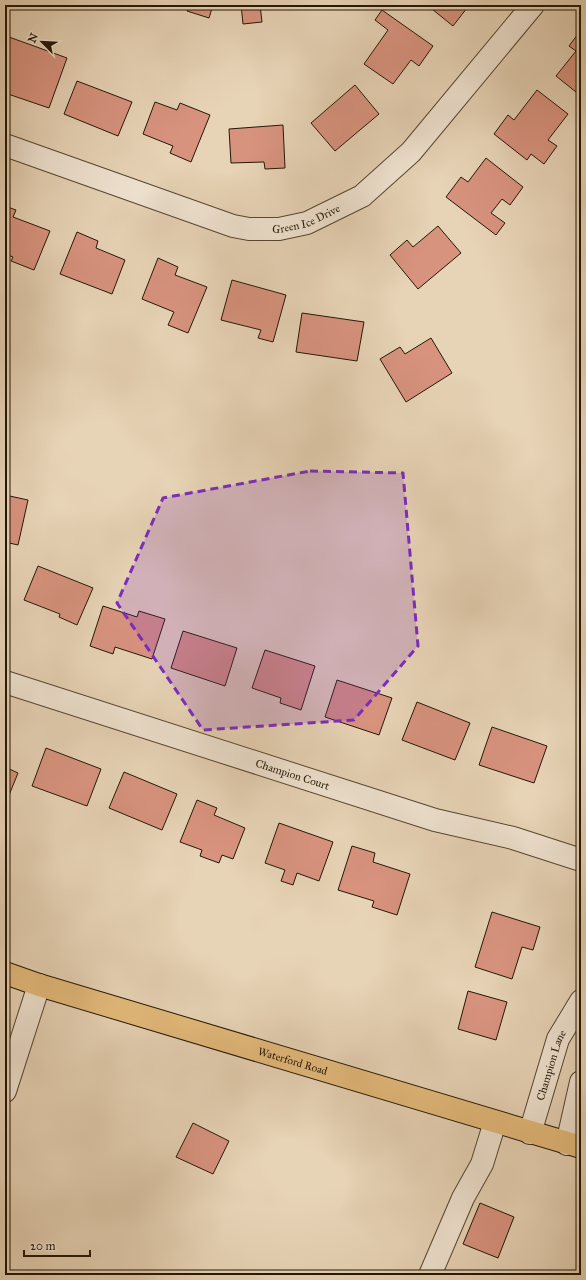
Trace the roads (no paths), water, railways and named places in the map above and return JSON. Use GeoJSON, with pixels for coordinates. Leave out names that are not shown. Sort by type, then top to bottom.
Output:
{"type":"FeatureCollection","features":[{"type":"Feature","properties":{"kind":"main road","name":"Waterford Road"},"geometry":{"type":"LineString","coordinates":[[5,973],[39,985],[574,1145]]}},
{"type":"Feature","properties":{"kind":"street","name":"Green Ice Drive"},"geometry":{"type":"LineString","coordinates":[[5,145],[233,226],[249,229],[279,229],[307,223],[362,196],[411,152],[533,5]]}},
{"type":"Feature","properties":{"kind":"street","name":"Champion Court"},"geometry":{"type":"LineString","coordinates":[[5,682],[435,820],[512,838],[581,860]]}},
{"type":"Feature","properties":{"kind":"street"},"geometry":{"type":"LineString","coordinates":[[5,1091],[39,985]]}},
{"type":"Feature","properties":{"kind":"street","name":"Champion Lane"},"geometry":{"type":"LineString","coordinates":[[530,1133],[558,1039],[581,1001]]}},
{"type":"Feature","properties":{"kind":"street"},"geometry":{"type":"LineString","coordinates":[[574,1145],[581,1082]]}},
{"type":"Feature","properties":{"kind":"street"},"geometry":{"type":"LineString","coordinates":[[430,1275],[463,1198],[482,1164],[495,1122]]}}]}
